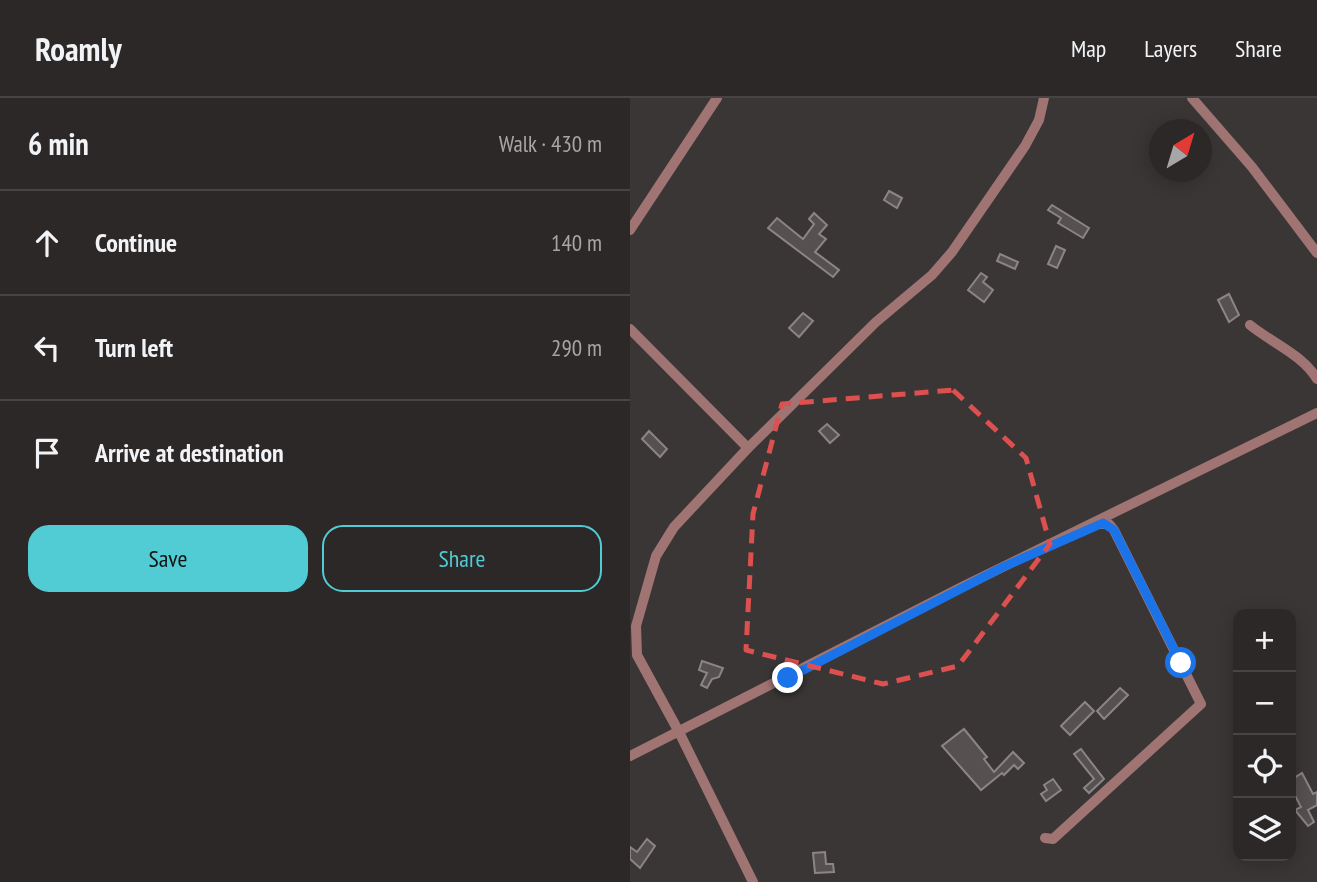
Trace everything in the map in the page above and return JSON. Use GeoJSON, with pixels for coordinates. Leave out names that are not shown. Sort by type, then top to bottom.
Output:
{"type":"FeatureCollection","features":[{"type":"Feature","properties":{"kind":"street"},"geometry":{"type":"LineString","coordinates":[[630,230],[717,98]]}},
{"type":"Feature","properties":{"kind":"street"},"geometry":{"type":"LineString","coordinates":[[752,882],[679,732],[637,655],[636,626],[662,544],[748,448],[876,322],[932,275],[953,252],[1025,146],[1039,120],[1044,98]]}},
{"type":"Feature","properties":{"kind":"street"},"geometry":{"type":"LineString","coordinates":[[1192,98],[1252,167],[1317,253]]}},
{"type":"Feature","properties":{"kind":"street"},"geometry":{"type":"LineString","coordinates":[[1250,324],[1273,345],[1296,355],[1317,379]]}},
{"type":"Feature","properties":{"kind":"street"},"geometry":{"type":"LineString","coordinates":[[630,329],[748,448]]}},
{"type":"Feature","properties":{"kind":"street"},"geometry":{"type":"LineString","coordinates":[[630,756],[964,586],[1317,413]]}},
{"type":"Feature","properties":{"kind":"street"},"geometry":{"type":"LineString","coordinates":[[1045,838],[1053,839],[1096,796],[1201,704],[1114,530],[1106,523],[1094,524]]}},
{"type":"Feature","properties":{"kind":"highlighted area"},"geometry":{"type":"Polygon","coordinates":[[[953,390],[1026,458],[1050,544],[958,666],[883,684],[746,650],[753,514],[782,404],[953,390]]]}},
{"type":"Feature","properties":{"kind":"building"},"geometry":{"type":"Polygon","coordinates":[[[889,191],[902,198],[897,208],[884,200],[889,191]]]}},
{"type":"Feature","properties":{"kind":"building"},"geometry":{"type":"Polygon","coordinates":[[[1052,205],[1089,228],[1083,238],[1058,223],[1061,218],[1048,210],[1052,205]]]}},
{"type":"Feature","properties":{"kind":"building"},"geometry":{"type":"Polygon","coordinates":[[[814,213],[827,225],[819,234],[826,239],[815,252],[839,270],[833,277],[768,228],[777,218],[803,239],[814,224],[809,219],[814,213]]]}},
{"type":"Feature","properties":{"kind":"building"},"geometry":{"type":"Polygon","coordinates":[[[1056,246],[1065,250],[1057,268],[1048,264],[1056,246]]]}},
{"type":"Feature","properties":{"kind":"building"},"geometry":{"type":"Polygon","coordinates":[[[1000,254],[1018,262],[1015,269],[997,261],[1000,254]]]}},
{"type":"Feature","properties":{"kind":"building"},"geometry":{"type":"Polygon","coordinates":[[[981,273],[987,277],[983,282],[993,290],[984,302],[968,290],[981,273]]]}},
{"type":"Feature","properties":{"kind":"building"},"geometry":{"type":"Polygon","coordinates":[[[1229,294],[1239,315],[1229,322],[1218,300],[1229,294]]]}},
{"type":"Feature","properties":{"kind":"building"},"geometry":{"type":"Polygon","coordinates":[[[803,313],[813,321],[799,337],[789,328],[803,313]]]}},
{"type":"Feature","properties":{"kind":"building"},"geometry":{"type":"Polygon","coordinates":[[[827,424],[839,435],[830,443],[819,431],[827,424]]]}},
{"type":"Feature","properties":{"kind":"building"},"geometry":{"type":"Polygon","coordinates":[[[649,431],[667,449],[660,457],[642,439],[649,431]]]}},
{"type":"Feature","properties":{"kind":"building"},"geometry":{"type":"Polygon","coordinates":[[[702,661],[723,668],[719,677],[712,679],[707,688],[701,685],[707,673],[699,670],[702,661]]]}},
{"type":"Feature","properties":{"kind":"building"},"geometry":{"type":"Polygon","coordinates":[[[1120,688],[1128,695],[1104,719],[1097,711],[1120,688]]]}},
{"type":"Feature","properties":{"kind":"building"},"geometry":{"type":"Polygon","coordinates":[[[1085,702],[1094,711],[1070,735],[1061,726],[1085,702]]]}},
{"type":"Feature","properties":{"kind":"building"},"geometry":{"type":"Polygon","coordinates":[[[964,729],[987,757],[984,759],[994,772],[1013,752],[1024,763],[1018,769],[1014,765],[981,790],[942,746],[964,729]]]}},
{"type":"Feature","properties":{"kind":"building"},"geometry":{"type":"Polygon","coordinates":[[[1081,749],[1104,779],[1089,793],[1084,788],[1094,779],[1074,754],[1081,749]]]}},
{"type":"Feature","properties":{"kind":"building"},"geometry":{"type":"Polygon","coordinates":[[[1302,773],[1313,794],[1317,792],[1317,805],[1308,810],[1314,822],[1308,826],[1296,811],[1301,807],[1296,798],[1296,777],[1302,773]]]}},
{"type":"Feature","properties":{"kind":"building"},"geometry":{"type":"Polygon","coordinates":[[[1053,779],[1061,790],[1046,801],[1041,794],[1047,790],[1044,785],[1053,779]]]}},
{"type":"Feature","properties":{"kind":"building"},"geometry":{"type":"Polygon","coordinates":[[[647,839],[655,846],[640,868],[630,859],[630,847],[637,852],[647,839]]]}},
{"type":"Feature","properties":{"kind":"building"},"geometry":{"type":"Polygon","coordinates":[[[825,852],[826,864],[833,864],[834,872],[815,873],[813,853],[825,852]]]}},
{"type":"Feature","properties":{"kind":"route"},"geometry":{"type":"LineString","coordinates":[[788,678],[964,586],[1094,524],[1103,523],[1109,524],[1114,530],[1181,663]]}}]}
